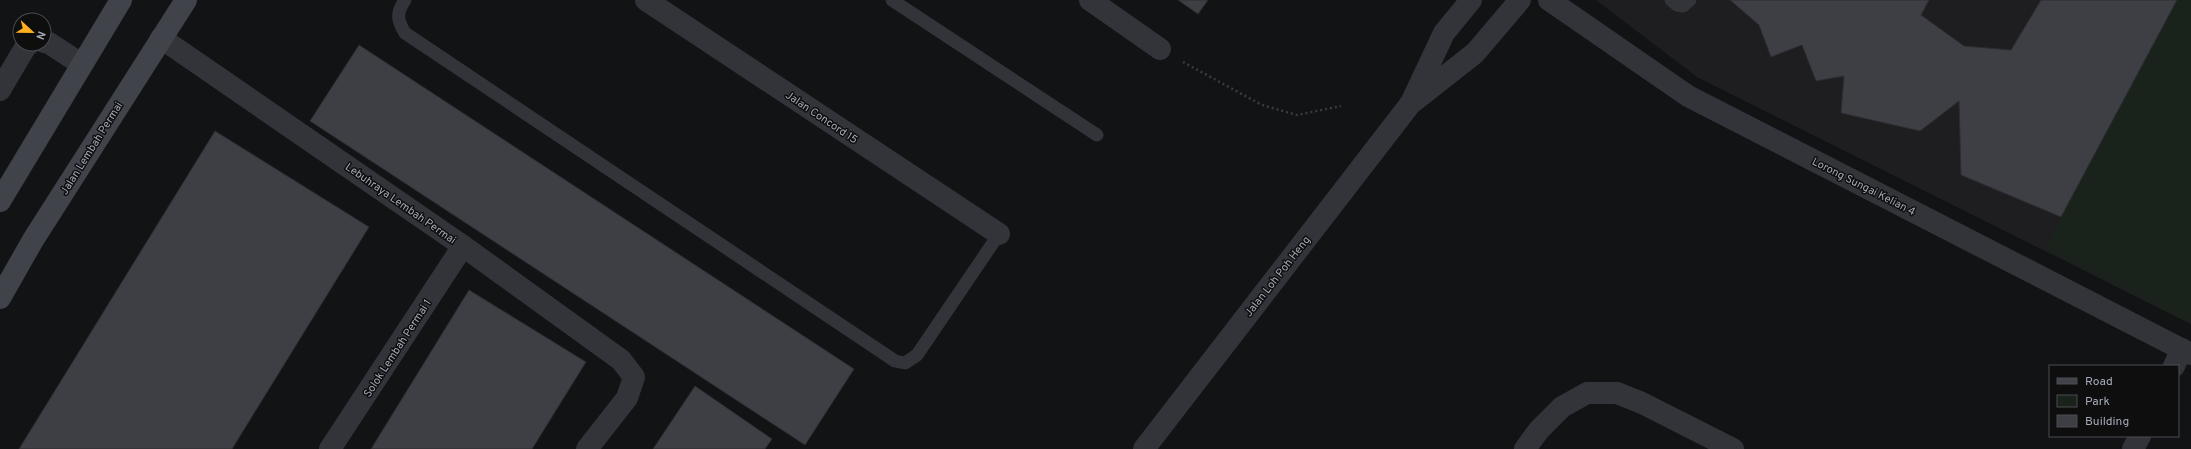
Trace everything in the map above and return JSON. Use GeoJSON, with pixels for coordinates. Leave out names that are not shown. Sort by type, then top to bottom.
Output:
{"type":"FeatureCollection","features":[{"type":"Feature","properties":{"kind":"main road"},"geometry":{"type":"LineString","coordinates":[[0,201],[81,64],[121,0]]}},
{"type":"Feature","properties":{"kind":"main road","name":"Jalan Lembah Permai"},"geometry":{"type":"LineString","coordinates":[[0,298],[33,240],[186,0]]}},
{"type":"Feature","properties":{"kind":"main road"},"geometry":{"type":"LineString","coordinates":[[0,280],[33,240]]}},
{"type":"Feature","properties":{"kind":"street","name":"Jalan Concord 15"},"geometry":{"type":"LineString","coordinates":[[646,0],[999,234]]}},
{"type":"Feature","properties":{"kind":"street"},"geometry":{"type":"LineString","coordinates":[[1090,0],[1160,49]]}},
{"type":"Feature","properties":{"kind":"street","name":"Jalan Loh Poh Heng"},"geometry":{"type":"LineString","coordinates":[[1144,449],[1411,103],[1444,33],[1471,0]]}},
{"type":"Feature","properties":{"kind":"street","name":"Jalan Loh Poh Heng"},"geometry":{"type":"LineString","coordinates":[[1411,103],[1475,53],[1520,0]]}},
{"type":"Feature","properties":{"kind":"street","name":"Lorong Sungai Kelian 4"},"geometry":{"type":"LineString","coordinates":[[1549,0],[1688,96],[2182,356]]}},
{"type":"Feature","properties":{"kind":"street","name":"Lebuhraya Lembah Permai"},"geometry":{"type":"LineString","coordinates":[[161,38],[463,246],[621,360],[634,377],[627,398],[587,449]]}},
{"type":"Feature","properties":{"kind":"street"},"geometry":{"type":"LineString","coordinates":[[52,44],[81,64]]}},
{"type":"Feature","properties":{"kind":"street"},"geometry":{"type":"LineString","coordinates":[[0,90],[22,52]]}},
{"type":"Feature","properties":{"kind":"street","name":"Solok Lembah Permai 1"},"geometry":{"type":"LineString","coordinates":[[330,449],[463,246]]}},
{"type":"Feature","properties":{"kind":"street"},"geometry":{"type":"LineString","coordinates":[[1525,449],[1539,430],[1562,407],[1587,393],[1616,393],[1642,404],[1733,449]]}},
{"type":"Feature","properties":{"kind":"street"},"geometry":{"type":"LineString","coordinates":[[2133,449],[2139,437]]}},
{"type":"Feature","properties":{"kind":"lane"},"geometry":{"type":"LineString","coordinates":[[405,0],[398,10],[398,22],[405,34],[895,361],[905,363],[917,355],[999,234]]}},
{"type":"Feature","properties":{"kind":"lane"},"geometry":{"type":"LineString","coordinates":[[892,0],[1097,135]]}},
{"type":"Feature","properties":{"kind":"lane"},"geometry":{"type":"LineString","coordinates":[[1671,0],[1683,6],[1690,0]]}},
{"type":"Feature","properties":{"kind":"path"},"geometry":{"type":"LineString","coordinates":[[1160,49],[1262,106],[1297,114],[1341,106]]}},
{"type":"Feature","properties":{"kind":"shaded area"},"geometry":{"type":"Polygon","coordinates":[[[1596,0],[2191,0],[2191,324],[1697,77],[1596,0]]]}},
{"type":"Feature","properties":{"kind":"green space"},"geometry":{"type":"Polygon","coordinates":[[[2174,0],[2191,0],[2191,324],[2045,250],[2174,0]]]}},
{"type":"Feature","properties":{"kind":"building"},"geometry":{"type":"Polygon","coordinates":[[[1178,0],[1208,0],[1198,14],[1178,0]]]}},
{"type":"Feature","properties":{"kind":"building"},"geometry":{"type":"Polygon","coordinates":[[[1730,0],[1929,0],[1921,15],[1964,46],[2011,50],[2041,0],[2177,0],[2061,217],[1961,175],[1959,101],[1920,131],[1841,113],[1844,76],[1816,81],[1802,45],[1771,57],[1759,25],[1730,0]]]}},
{"type":"Feature","properties":{"kind":"building"},"geometry":{"type":"Polygon","coordinates":[[[359,45],[854,369],[805,445],[310,121],[359,45]]]}},
{"type":"Feature","properties":{"kind":"building"},"geometry":{"type":"Polygon","coordinates":[[[215,131],[369,227],[232,449],[19,449],[215,131]]]}},
{"type":"Feature","properties":{"kind":"building"},"geometry":{"type":"Polygon","coordinates":[[[469,290],[586,362],[532,449],[371,449],[469,290]]]}},
{"type":"Feature","properties":{"kind":"building"},"geometry":{"type":"Polygon","coordinates":[[[695,386],[772,439],[765,449],[653,449],[695,386]]]}}]}
